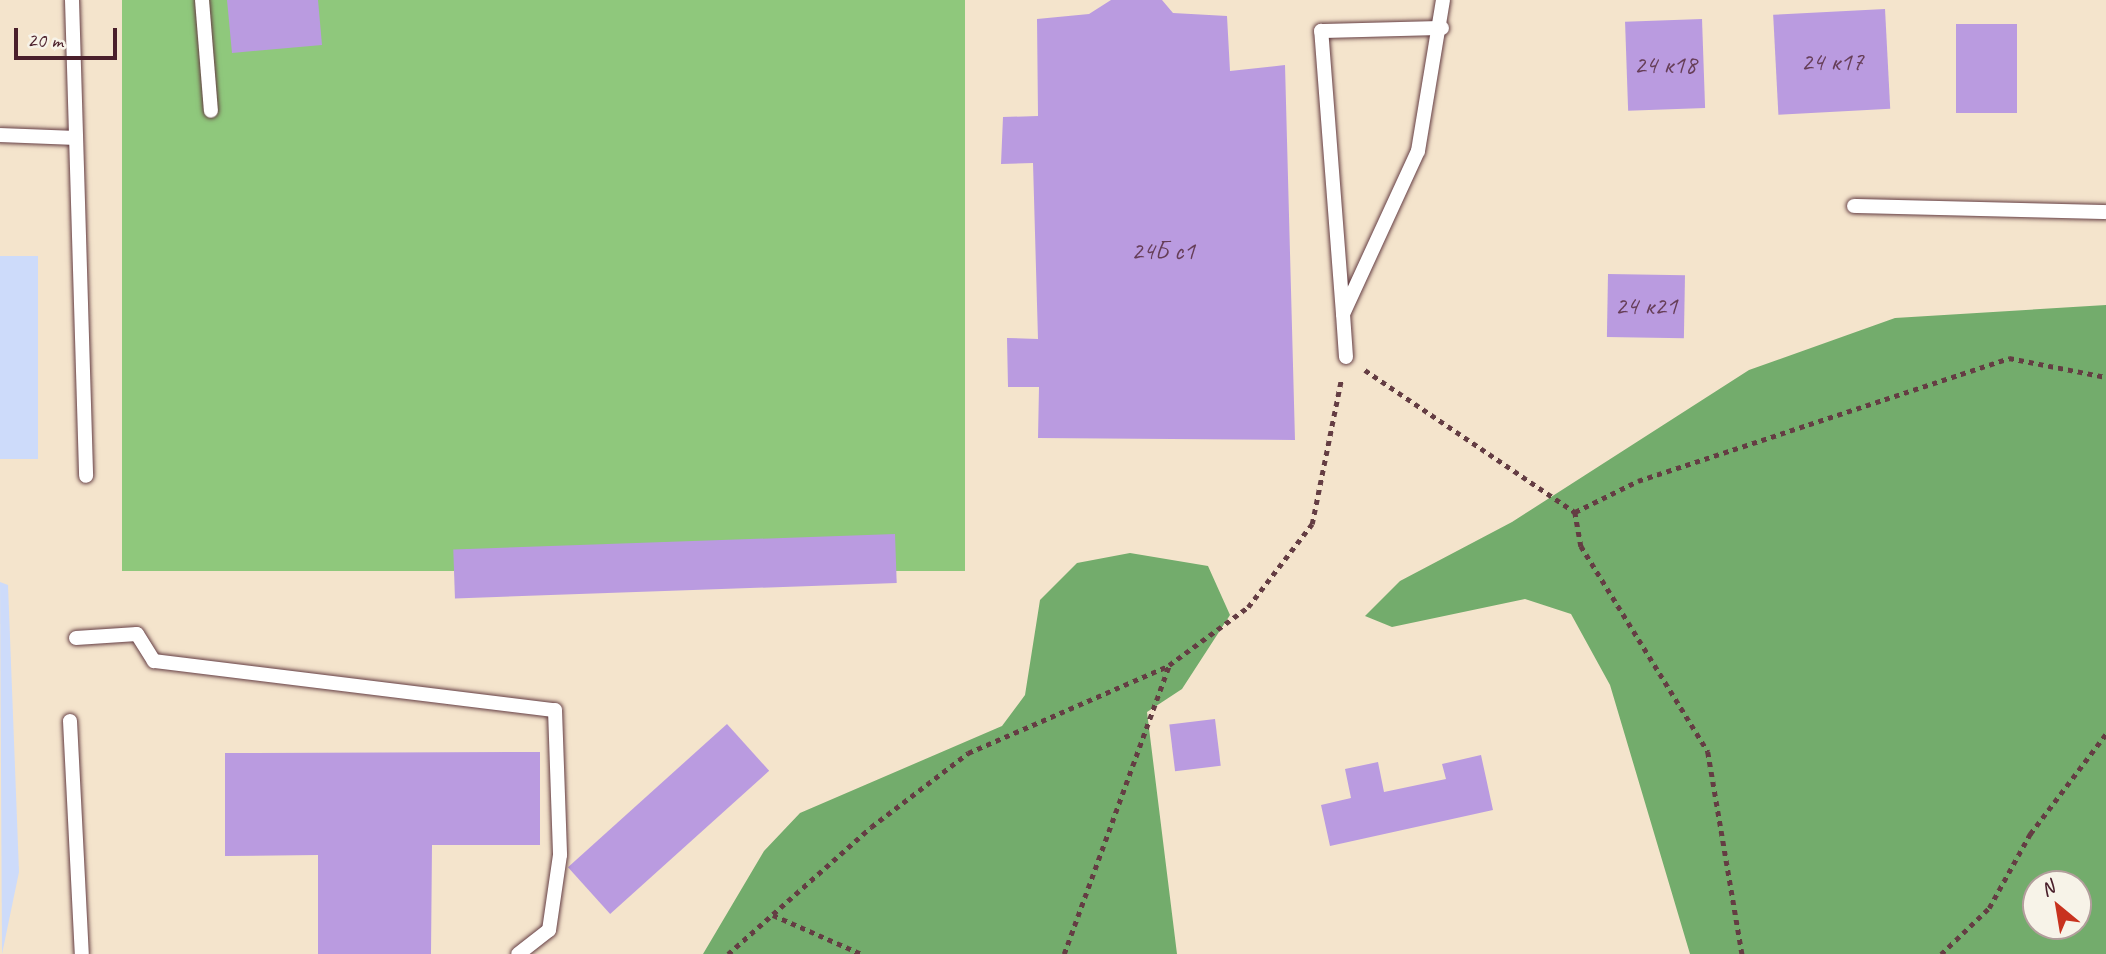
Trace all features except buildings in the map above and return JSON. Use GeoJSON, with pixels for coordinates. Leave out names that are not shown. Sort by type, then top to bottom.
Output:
{"type":"FeatureCollection","features":[{"type":"Feature","properties":{"kind":"lane"},"geometry":{"type":"LineString","coordinates":[[72,0],[86,476]]}},
{"type":"Feature","properties":{"kind":"lane"},"geometry":{"type":"LineString","coordinates":[[202,0],[212,111]]}},
{"type":"Feature","properties":{"kind":"lane"},"geometry":{"type":"LineString","coordinates":[[1343,314],[1418,151],[1441,28],[1443,0]]}},
{"type":"Feature","properties":{"kind":"lane"},"geometry":{"type":"LineString","coordinates":[[1346,357],[1321,31],[1441,28]]}},
{"type":"Feature","properties":{"kind":"lane"},"geometry":{"type":"LineString","coordinates":[[0,135],[76,138]]}},
{"type":"Feature","properties":{"kind":"lane"},"geometry":{"type":"LineString","coordinates":[[1854,206],[2106,212]]}},
{"type":"Feature","properties":{"kind":"lane"},"geometry":{"type":"LineString","coordinates":[[76,638],[137,634],[154,661],[555,710],[560,855],[549,930],[518,954]]}},
{"type":"Feature","properties":{"kind":"lane"},"geometry":{"type":"LineString","coordinates":[[70,720],[82,954]]}},
{"type":"Feature","properties":{"kind":"path"},"geometry":{"type":"LineString","coordinates":[[727,954],[871,827],[968,753],[1169,665],[1248,607],[1312,524],[1346,357],[1575,512],[1581,546],[1708,752],[1742,954]]}},
{"type":"Feature","properties":{"kind":"path"},"geometry":{"type":"LineString","coordinates":[[1575,512],[1638,481],[2009,358],[2106,377]]}},
{"type":"Feature","properties":{"kind":"path"},"geometry":{"type":"LineString","coordinates":[[1064,954],[1169,665]]}},
{"type":"Feature","properties":{"kind":"path"},"geometry":{"type":"LineString","coordinates":[[1941,954],[1989,908],[2030,834],[2106,734]]}},
{"type":"Feature","properties":{"kind":"path"},"geometry":{"type":"LineString","coordinates":[[773,915],[862,954]]}},
{"type":"Feature","properties":{"kind":"shaded area"},"geometry":{"type":"Polygon","coordinates":[[[0,256],[38,256],[38,459],[0,459],[0,256]]]}},
{"type":"Feature","properties":{"kind":"shaded area"},"geometry":{"type":"Polygon","coordinates":[[[0,582],[8,585],[19,872],[2,954],[0,582]]]}},
{"type":"Feature","properties":{"kind":"green space"},"geometry":{"type":"Polygon","coordinates":[[[122,0],[965,0],[965,571],[122,571],[122,0]]]}},
{"type":"Feature","properties":{"kind":"green space"},"geometry":{"type":"Polygon","coordinates":[[[2106,305],[2106,954],[1690,954],[1610,685],[1571,614],[1525,599],[1392,627],[1365,616],[1400,581],[1512,522],[1749,370],[1895,318],[2106,305]]]}},
{"type":"Feature","properties":{"kind":"green space"},"geometry":{"type":"Polygon","coordinates":[[[1130,553],[1208,566],[1230,615],[1182,689],[1147,712],[1177,954],[703,954],[764,851],[800,813],[1002,726],[1025,695],[1040,600],[1077,563],[1130,553]]]}}]}
